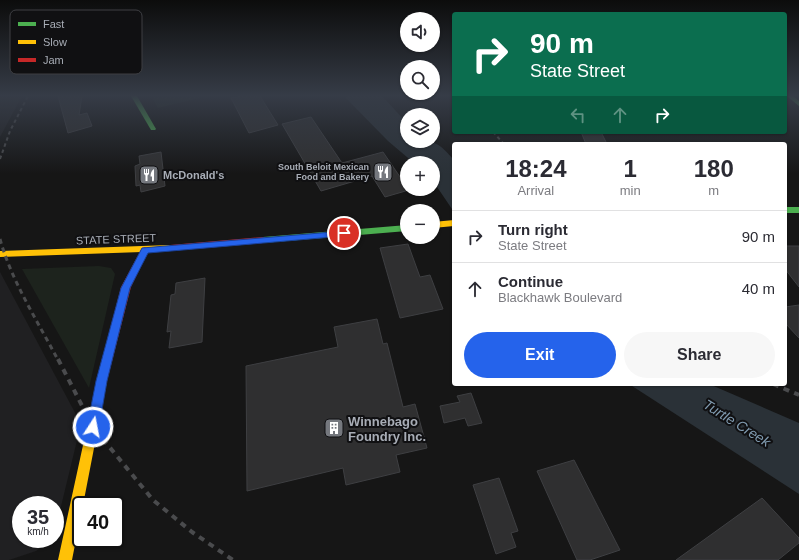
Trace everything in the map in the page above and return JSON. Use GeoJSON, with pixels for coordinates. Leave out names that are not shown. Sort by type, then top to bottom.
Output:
{"type":"FeatureCollection","features":[{"type":"Feature","properties":{"kind":"main road"},"geometry":{"type":"LineString","coordinates":[[149,122],[153,129]]}},
{"type":"Feature","properties":{"kind":"main road"},"geometry":{"type":"LineString","coordinates":[[787,210],[799,210]]}},
{"type":"Feature","properties":{"kind":"main road"},"geometry":{"type":"LineString","coordinates":[[440,224],[452,223]]}},
{"type":"Feature","properties":{"kind":"main road","name":"STATE STREET"},"geometry":{"type":"LineString","coordinates":[[0,254],[145,250],[400,229]]}},
{"type":"Feature","properties":{"kind":"main road"},"geometry":{"type":"LineString","coordinates":[[65,560],[102,381],[124,295],[145,250]]}},
{"type":"Feature","properties":{"kind":"shaded area"},"geometry":{"type":"Polygon","coordinates":[[[0,122],[8,122],[0,137],[0,122]]]}},
{"type":"Feature","properties":{"kind":"shaded area"},"geometry":{"type":"Polygon","coordinates":[[[99,266],[111,268],[115,274],[89,388],[22,269],[99,266]]]}},
{"type":"Feature","properties":{"kind":"shaded area"},"geometry":{"type":"Polygon","coordinates":[[[0,272],[81,424],[64,496],[12,496],[12,548],[40,548],[36,551],[9,560],[0,560],[0,272]]]}},
{"type":"Feature","properties":{"kind":"water"},"geometry":{"type":"Polygon","coordinates":[[[370,122],[400,122],[400,148],[440,148],[440,146],[448,153],[452,158],[452,209],[440,191],[440,156],[406,156],[370,122]]]}},
{"type":"Feature","properties":{"kind":"water","name":"Turtle Creek"},"geometry":{"type":"Polygon","coordinates":[[[632,386],[714,386],[799,423],[799,494],[632,386]]]}},
{"type":"Feature","properties":{"kind":"building"},"geometry":{"type":"Polygon","coordinates":[[[65,122],[91,122],[92,126],[68,133],[65,122]]]}},
{"type":"Feature","properties":{"kind":"building"},"geometry":{"type":"Polygon","coordinates":[[[243,122],[276,122],[278,125],[249,133],[243,122]]]}},
{"type":"Feature","properties":{"kind":"building"},"geometry":{"type":"Polygon","coordinates":[[[290,122],[314,122],[342,163],[383,152],[400,177],[400,193],[385,197],[372,176],[321,191],[282,124],[290,122]]]}},
{"type":"Feature","properties":{"kind":"building"},"geometry":{"type":"Polygon","coordinates":[[[582,134],[602,134],[606,142],[585,142],[582,134]]]}},
{"type":"Feature","properties":{"kind":"building","name":"McDonald's"},"geometry":{"type":"Polygon","coordinates":[[[161,152],[165,186],[141,192],[140,185],[136,186],[135,166],[140,164],[139,156],[161,152]]]}},
{"type":"Feature","properties":{"kind":"building"},"geometry":{"type":"Polygon","coordinates":[[[408,244],[420,277],[430,275],[443,309],[400,318],[380,248],[408,244]]]}},
{"type":"Feature","properties":{"kind":"building"},"geometry":{"type":"Polygon","coordinates":[[[787,246],[799,246],[799,287],[787,272],[787,246]]]}},
{"type":"Feature","properties":{"kind":"building"},"geometry":{"type":"Polygon","coordinates":[[[205,278],[202,342],[169,348],[171,331],[167,332],[171,295],[175,294],[176,283],[205,278]]]}},
{"type":"Feature","properties":{"kind":"building"},"geometry":{"type":"Polygon","coordinates":[[[799,305],[799,338],[787,325],[787,307],[799,305]]]}},
{"type":"Feature","properties":{"kind":"building","name":"Winnebago Foundry Inc."},"geometry":{"type":"Polygon","coordinates":[[[377,319],[383,344],[387,343],[403,407],[415,404],[427,448],[396,455],[400,472],[346,485],[343,468],[247,491],[246,366],[338,347],[334,327],[377,319]]]}},
{"type":"Feature","properties":{"kind":"building"},"geometry":{"type":"Polygon","coordinates":[[[471,393],[482,423],[468,426],[465,418],[444,423],[440,406],[460,402],[457,396],[471,393]]]}},
{"type":"Feature","properties":{"kind":"building"},"geometry":{"type":"Polygon","coordinates":[[[574,460],[620,550],[590,560],[577,560],[537,471],[574,460]]]}},
{"type":"Feature","properties":{"kind":"building"},"geometry":{"type":"Polygon","coordinates":[[[499,478],[518,531],[511,533],[516,547],[496,554],[473,485],[499,478]]]}},
{"type":"Feature","properties":{"kind":"building"},"geometry":{"type":"Polygon","coordinates":[[[762,498],[799,538],[799,543],[778,560],[676,560],[762,498]]]}},
{"type":"Feature","properties":{"kind":"railway"},"geometry":{"type":"LineString","coordinates":[[0,159],[15,122]]}},
{"type":"Feature","properties":{"kind":"railway"},"geometry":{"type":"LineString","coordinates":[[495,134],[502,142]]}},
{"type":"Feature","properties":{"kind":"railway"},"geometry":{"type":"LineString","coordinates":[[0,239],[18,285],[58,360]]}},
{"type":"Feature","properties":{"kind":"railway"},"geometry":{"type":"LineString","coordinates":[[58,359],[93,427],[153,500],[192,532],[233,560]]}},
{"type":"Feature","properties":{"kind":"railway"},"geometry":{"type":"LineString","coordinates":[[778,386],[799,395]]}},
{"type":"Feature","properties":{"kind":"traffic: fast"},"geometry":{"type":"LineString","coordinates":[[149,122],[153,129]]}},
{"type":"Feature","properties":{"kind":"traffic: fast"},"geometry":{"type":"LineString","coordinates":[[787,210],[799,210]]}},
{"type":"Feature","properties":{"kind":"traffic: fast"},"geometry":{"type":"LineString","coordinates":[[263,240],[400,229]]}},
{"type":"Feature","properties":{"kind":"traffic: slow"},"geometry":{"type":"LineString","coordinates":[[440,224],[452,223]]}},
{"type":"Feature","properties":{"kind":"traffic: slow"},"geometry":{"type":"LineString","coordinates":[[0,254],[170,248]]}},
{"type":"Feature","properties":{"kind":"traffic: slow"},"geometry":{"type":"LineString","coordinates":[[65,560],[102,381]]}},
{"type":"Feature","properties":{"kind":"traffic: jam"},"geometry":{"type":"LineString","coordinates":[[170,248],[263,240]]}},
{"type":"Feature","properties":{"kind":"traffic: jam"},"geometry":{"type":"LineString","coordinates":[[102,381],[126,287],[145,250]]}},
{"type":"Feature","properties":{"kind":"place","name":"South Beloit Mexican Food and Bakery"},"geometry":{"type":"Point","coordinates":[383,172]}},
{"type":"Feature","properties":{"kind":"place","name":"McDonald's"},"geometry":{"type":"Point","coordinates":[149,175]}},
{"type":"Feature","properties":{"kind":"place","name":"Winnebago Foundry Inc."},"geometry":{"type":"Point","coordinates":[334,428]}},
{"type":"Feature","properties":{"kind":"route"},"geometry":{"type":"LineString","coordinates":[[93,427],[102,381],[126,288],[145,250],[344,233]]}}]}
